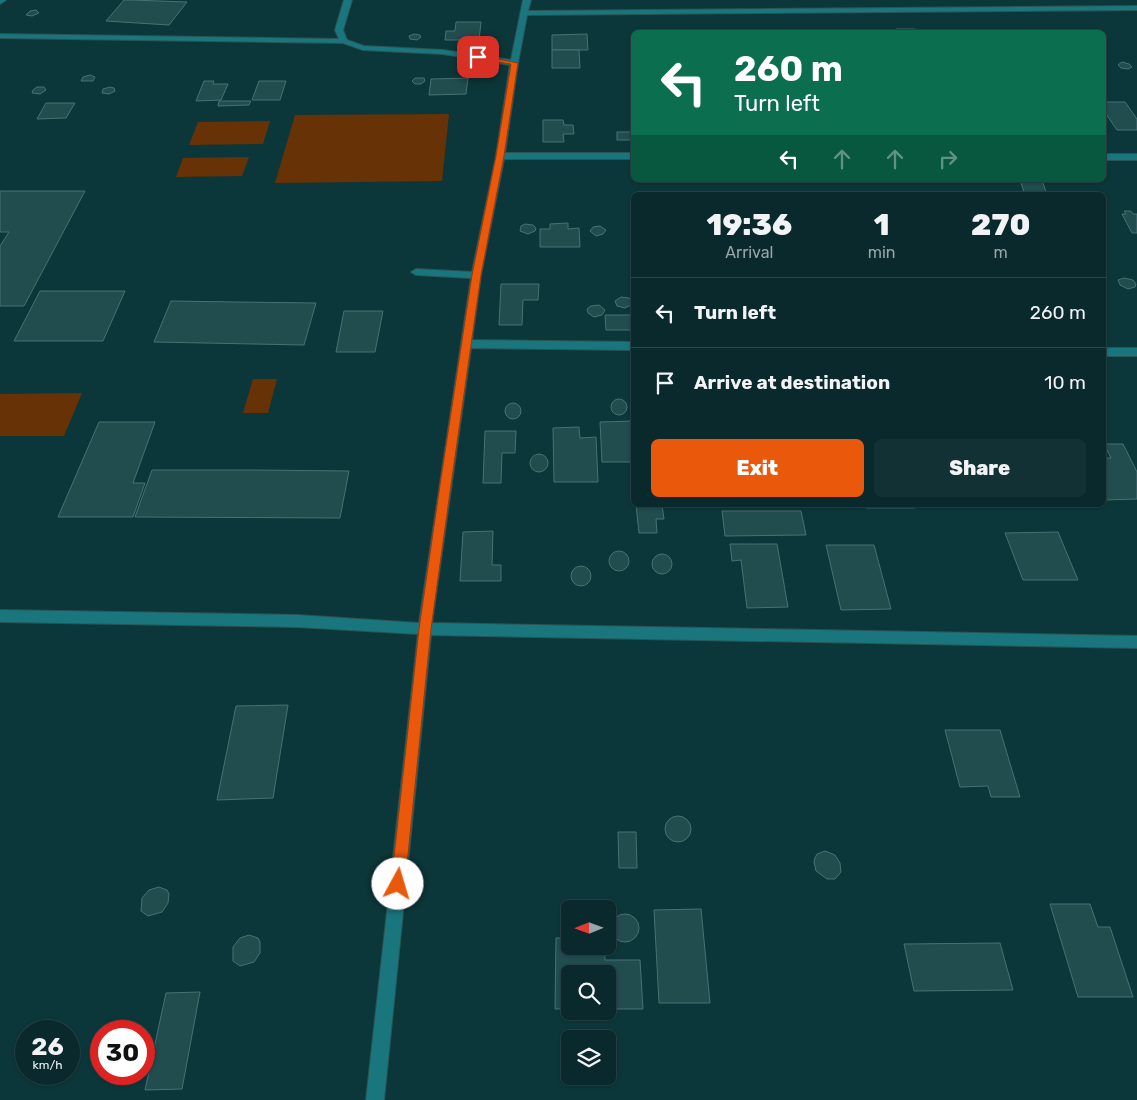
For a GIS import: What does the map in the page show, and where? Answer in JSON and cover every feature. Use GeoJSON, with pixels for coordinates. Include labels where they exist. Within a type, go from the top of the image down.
{"type":"FeatureCollection","features":[{"type":"Feature","properties":{"kind":"street"},"geometry":{"type":"LineString","coordinates":[[344,41],[339,30],[348,0]]}},
{"type":"Feature","properties":{"kind":"street"},"geometry":{"type":"LineString","coordinates":[[375,1100],[425,629],[476,275],[500,156],[514,63],[527,0]]}},
{"type":"Feature","properties":{"kind":"street"},"geometry":{"type":"LineString","coordinates":[[771,0],[773,12]]}},
{"type":"Feature","properties":{"kind":"street"},"geometry":{"type":"LineString","coordinates":[[993,0],[999,9]]}},
{"type":"Feature","properties":{"kind":"street"},"geometry":{"type":"LineString","coordinates":[[525,13],[1137,8]]}},
{"type":"Feature","properties":{"kind":"street"},"geometry":{"type":"LineString","coordinates":[[0,36],[344,41],[363,48],[443,52],[514,63]]}},
{"type":"Feature","properties":{"kind":"street"},"geometry":{"type":"LineString","coordinates":[[500,156],[631,156]]}},
{"type":"Feature","properties":{"kind":"street"},"geometry":{"type":"LineString","coordinates":[[1106,157],[1137,157]]}},
{"type":"Feature","properties":{"kind":"street"},"geometry":{"type":"LineString","coordinates":[[416,272],[476,275]]}},
{"type":"Feature","properties":{"kind":"street"},"geometry":{"type":"LineString","coordinates":[[466,344],[631,346]]}},
{"type":"Feature","properties":{"kind":"street"},"geometry":{"type":"LineString","coordinates":[[1106,352],[1137,352]]}},
{"type":"Feature","properties":{"kind":"street"},"geometry":{"type":"LineString","coordinates":[[0,616],[297,621],[425,629],[1137,642]]}},
{"type":"Feature","properties":{"kind":"shaded area"},"geometry":{"type":"Polygon","coordinates":[[[449,114],[442,181],[275,183],[295,115],[449,114]]]}},
{"type":"Feature","properties":{"kind":"shaded area"},"geometry":{"type":"Polygon","coordinates":[[[270,121],[263,144],[189,145],[198,122],[270,121]]]}},
{"type":"Feature","properties":{"kind":"shaded area"},"geometry":{"type":"Polygon","coordinates":[[[249,157],[242,176],[176,177],[183,158],[249,157]]]}},
{"type":"Feature","properties":{"kind":"shaded area"},"geometry":{"type":"Polygon","coordinates":[[[253,379],[277,379],[268,413],[243,413],[253,379]]]}},
{"type":"Feature","properties":{"kind":"shaded area"},"geometry":{"type":"Polygon","coordinates":[[[82,393],[64,436],[0,436],[0,394],[82,393]]]}},
{"type":"Feature","properties":{"kind":"building"},"geometry":{"type":"Polygon","coordinates":[[[124,0],[187,2],[169,25],[106,21],[124,0]]]}},
{"type":"Feature","properties":{"kind":"building"},"geometry":{"type":"Polygon","coordinates":[[[36,10],[39,13],[32,16],[26,15],[30,11],[36,10]]]}},
{"type":"Feature","properties":{"kind":"building"},"geometry":{"type":"Polygon","coordinates":[[[456,22],[481,22],[479,40],[445,40],[446,31],[455,31],[456,22]]]}},
{"type":"Feature","properties":{"kind":"building"},"geometry":{"type":"Polygon","coordinates":[[[896,29],[916,30],[897,30],[896,29]]]}},
{"type":"Feature","properties":{"kind":"building"},"geometry":{"type":"Polygon","coordinates":[[[414,34],[421,37],[417,40],[410,39],[409,36],[414,34]]]}},
{"type":"Feature","properties":{"kind":"building"},"geometry":{"type":"Polygon","coordinates":[[[587,34],[588,50],[552,50],[552,35],[587,34]]]}},
{"type":"Feature","properties":{"kind":"building"},"geometry":{"type":"Polygon","coordinates":[[[552,50],[579,50],[580,68],[552,68],[552,50]]]}},
{"type":"Feature","properties":{"kind":"building"},"geometry":{"type":"Polygon","coordinates":[[[1122,62],[1132,67],[1128,69],[1121,68],[1118,65],[1122,62]]]}},
{"type":"Feature","properties":{"kind":"building"},"geometry":{"type":"Polygon","coordinates":[[[90,75],[95,77],[93,81],[81,81],[83,77],[90,75]]]}},
{"type":"Feature","properties":{"kind":"building"},"geometry":{"type":"Polygon","coordinates":[[[415,78],[424,78],[425,81],[421,84],[415,84],[412,81],[415,78]]]}},
{"type":"Feature","properties":{"kind":"building"},"geometry":{"type":"Polygon","coordinates":[[[468,78],[466,94],[429,95],[431,79],[468,78]]]}},
{"type":"Feature","properties":{"kind":"building"},"geometry":{"type":"Polygon","coordinates":[[[204,81],[214,81],[213,84],[228,84],[221,100],[196,101],[204,81]]]}},
{"type":"Feature","properties":{"kind":"building"},"geometry":{"type":"Polygon","coordinates":[[[259,81],[286,81],[280,100],[252,100],[259,81]]]}},
{"type":"Feature","properties":{"kind":"building"},"geometry":{"type":"Polygon","coordinates":[[[37,87],[44,87],[46,90],[40,94],[32,93],[37,87]]]}},
{"type":"Feature","properties":{"kind":"building"},"geometry":{"type":"Polygon","coordinates":[[[114,88],[115,91],[109,94],[102,93],[103,89],[114,88]]]}},
{"type":"Feature","properties":{"kind":"building"},"geometry":{"type":"Polygon","coordinates":[[[219,101],[251,101],[249,105],[218,106],[219,101]]]}},
{"type":"Feature","properties":{"kind":"building"},"geometry":{"type":"Polygon","coordinates":[[[1106,102],[1125,102],[1137,119],[1137,130],[1117,130],[1106,114],[1106,102]]]}},
{"type":"Feature","properties":{"kind":"building"},"geometry":{"type":"Polygon","coordinates":[[[46,103],[75,103],[66,118],[37,119],[46,103]]]}},
{"type":"Feature","properties":{"kind":"building"},"geometry":{"type":"Polygon","coordinates":[[[543,120],[563,120],[564,125],[573,125],[574,134],[563,134],[564,142],[543,142],[543,120]]]}},
{"type":"Feature","properties":{"kind":"building"},"geometry":{"type":"Polygon","coordinates":[[[617,132],[631,132],[631,140],[617,140],[617,132]]]}},
{"type":"Feature","properties":{"kind":"building"},"geometry":{"type":"Polygon","coordinates":[[[1021,182],[1043,182],[1046,192],[1024,192],[1021,182]]]}},
{"type":"Feature","properties":{"kind":"building"},"geometry":{"type":"Polygon","coordinates":[[[0,191],[85,191],[24,306],[0,306],[0,246],[9,232],[0,232],[0,191]]]}},
{"type":"Feature","properties":{"kind":"building"},"geometry":{"type":"Polygon","coordinates":[[[1124,211],[1131,211],[1133,214],[1137,214],[1137,233],[1132,233],[1122,214],[1126,214],[1124,211]]]}},
{"type":"Feature","properties":{"kind":"building"},"geometry":{"type":"Polygon","coordinates":[[[568,223],[568,229],[579,228],[580,247],[540,247],[540,229],[550,229],[550,224],[568,223]]]}},
{"type":"Feature","properties":{"kind":"building"},"geometry":{"type":"Polygon","coordinates":[[[525,224],[533,225],[536,228],[535,231],[528,234],[520,231],[521,226],[525,224]]]}},
{"type":"Feature","properties":{"kind":"building"},"geometry":{"type":"Polygon","coordinates":[[[600,226],[606,230],[603,234],[596,236],[590,231],[593,227],[600,226]]]}},
{"type":"Feature","properties":{"kind":"building"},"geometry":{"type":"Polygon","coordinates":[[[1124,278],[1133,280],[1136,284],[1135,287],[1128,289],[1120,285],[1118,280],[1124,278]]]}},
{"type":"Feature","properties":{"kind":"building"},"geometry":{"type":"Polygon","coordinates":[[[501,284],[539,284],[538,300],[523,300],[522,325],[499,325],[501,284]]]}},
{"type":"Feature","properties":{"kind":"building"},"geometry":{"type":"Polygon","coordinates":[[[40,291],[125,291],[103,341],[14,341],[40,291]]]}},
{"type":"Feature","properties":{"kind":"building"},"geometry":{"type":"Polygon","coordinates":[[[621,297],[629,298],[631,305],[625,308],[617,306],[615,301],[621,297]]]}},
{"type":"Feature","properties":{"kind":"building"},"geometry":{"type":"Polygon","coordinates":[[[171,301],[316,303],[304,345],[154,342],[171,301]]]}},
{"type":"Feature","properties":{"kind":"building"},"geometry":{"type":"Polygon","coordinates":[[[599,305],[605,310],[602,315],[594,317],[588,313],[587,309],[591,306],[599,305]]]}},
{"type":"Feature","properties":{"kind":"building"},"geometry":{"type":"Polygon","coordinates":[[[344,311],[383,311],[375,352],[336,352],[344,311]]]}},
{"type":"Feature","properties":{"kind":"building"},"geometry":{"type":"Polygon","coordinates":[[[605,315],[631,315],[631,330],[606,330],[605,315]]]}},
{"type":"Feature","properties":{"kind":"building"},"geometry":{"type":"Polygon","coordinates":[[[619,399],[625,401],[627,407],[625,413],[619,415],[613,413],[611,407],[613,401],[619,399]]]}},
{"type":"Feature","properties":{"kind":"building"},"geometry":{"type":"Polygon","coordinates":[[[510,403],[516,403],[521,408],[519,417],[510,419],[505,414],[505,408],[510,403]]]}},
{"type":"Feature","properties":{"kind":"building"},"geometry":{"type":"Polygon","coordinates":[[[631,421],[631,462],[602,462],[600,422],[631,421]]]}},
{"type":"Feature","properties":{"kind":"building"},"geometry":{"type":"Polygon","coordinates":[[[99,422],[155,422],[133,483],[145,483],[133,517],[58,517],[99,422]]]}},
{"type":"Feature","properties":{"kind":"building"},"geometry":{"type":"Polygon","coordinates":[[[579,427],[580,438],[596,437],[598,482],[554,482],[553,428],[579,427]]]}},
{"type":"Feature","properties":{"kind":"building"},"geometry":{"type":"Polygon","coordinates":[[[485,431],[516,431],[515,453],[502,453],[501,483],[483,483],[485,431]]]}},
{"type":"Feature","properties":{"kind":"building"},"geometry":{"type":"Polygon","coordinates":[[[1106,444],[1123,444],[1137,472],[1137,499],[1106,500],[1106,458],[1111,458],[1106,444]]]}},
{"type":"Feature","properties":{"kind":"building"},"geometry":{"type":"Polygon","coordinates":[[[539,454],[545,457],[548,463],[545,469],[539,472],[533,469],[530,463],[533,457],[539,454]]]}},
{"type":"Feature","properties":{"kind":"building"},"geometry":{"type":"Polygon","coordinates":[[[152,470],[349,471],[340,518],[135,517],[152,470]]]}},
{"type":"Feature","properties":{"kind":"building"},"geometry":{"type":"Polygon","coordinates":[[[636,507],[662,507],[664,519],[656,519],[657,533],[639,533],[636,507]]]}},
{"type":"Feature","properties":{"kind":"building"},"geometry":{"type":"Polygon","coordinates":[[[866,507],[915,508],[866,508],[866,507]]]}},
{"type":"Feature","properties":{"kind":"building"},"geometry":{"type":"Polygon","coordinates":[[[722,511],[801,511],[806,535],[725,536],[722,511]]]}},
{"type":"Feature","properties":{"kind":"building"},"geometry":{"type":"Polygon","coordinates":[[[493,531],[492,565],[501,565],[501,581],[460,581],[463,532],[493,531]]]}},
{"type":"Feature","properties":{"kind":"building"},"geometry":{"type":"Polygon","coordinates":[[[1058,532],[1078,580],[1023,580],[1005,533],[1058,532]]]}},
{"type":"Feature","properties":{"kind":"building"},"geometry":{"type":"Polygon","coordinates":[[[730,544],[777,544],[788,607],[747,608],[741,560],[732,561],[730,544]]]}},
{"type":"Feature","properties":{"kind":"building"},"geometry":{"type":"Polygon","coordinates":[[[826,545],[874,545],[891,609],[841,610],[826,545]]]}},
{"type":"Feature","properties":{"kind":"building"},"geometry":{"type":"Polygon","coordinates":[[[619,551],[626,554],[629,561],[626,568],[619,571],[612,568],[609,561],[612,554],[619,551]]]}},
{"type":"Feature","properties":{"kind":"building"},"geometry":{"type":"Polygon","coordinates":[[[662,554],[669,557],[672,564],[669,571],[662,574],[655,571],[652,564],[655,557],[662,554]]]}},
{"type":"Feature","properties":{"kind":"building"},"geometry":{"type":"Polygon","coordinates":[[[581,566],[588,569],[591,576],[588,583],[581,586],[574,583],[571,576],[574,569],[581,566]]]}},
{"type":"Feature","properties":{"kind":"building"},"geometry":{"type":"Polygon","coordinates":[[[288,705],[273,798],[217,800],[236,706],[288,705]]]}},
{"type":"Feature","properties":{"kind":"building"},"geometry":{"type":"Polygon","coordinates":[[[945,730],[1000,730],[1020,797],[991,797],[988,786],[960,787],[945,730]]]}},
{"type":"Feature","properties":{"kind":"building"},"geometry":{"type":"Polygon","coordinates":[[[678,816],[687,820],[691,829],[687,838],[678,842],[669,838],[665,829],[669,820],[678,816]]]}},
{"type":"Feature","properties":{"kind":"building"},"geometry":{"type":"Polygon","coordinates":[[[618,832],[636,832],[637,868],[619,868],[618,832]]]}},
{"type":"Feature","properties":{"kind":"building"},"geometry":{"type":"Polygon","coordinates":[[[825,851],[835,855],[840,863],[841,872],[835,879],[827,879],[816,871],[815,858],[817,854],[825,851]]]}},
{"type":"Feature","properties":{"kind":"building"},"geometry":{"type":"Polygon","coordinates":[[[159,887],[167,890],[169,894],[168,903],[162,912],[148,916],[141,911],[142,898],[149,890],[159,887]]]}},
{"type":"Feature","properties":{"kind":"building"},"geometry":{"type":"Polygon","coordinates":[[[1050,904],[1090,904],[1098,927],[1110,927],[1133,997],[1078,997],[1050,904]]]}},
{"type":"Feature","properties":{"kind":"building"},"geometry":{"type":"Polygon","coordinates":[[[701,909],[710,1003],[659,1003],[654,910],[701,909]]]}},
{"type":"Feature","properties":{"kind":"building"},"geometry":{"type":"Polygon","coordinates":[[[625,914],[631,915],[638,922],[638,934],[635,938],[625,942],[616,939],[616,917],[625,914]]]}},
{"type":"Feature","properties":{"kind":"building"},"geometry":{"type":"Polygon","coordinates":[[[249,935],[258,938],[260,953],[254,962],[240,966],[233,961],[233,947],[240,938],[249,935]]]}},
{"type":"Feature","properties":{"kind":"building"},"geometry":{"type":"Polygon","coordinates":[[[556,938],[561,938],[561,955],[605,955],[605,960],[640,960],[643,1009],[616,1009],[616,965],[561,965],[561,1009],[555,1009],[556,938]]]}},
{"type":"Feature","properties":{"kind":"building"},"geometry":{"type":"Polygon","coordinates":[[[1000,943],[1013,990],[914,991],[904,944],[1000,943]]]}},
{"type":"Feature","properties":{"kind":"building"},"geometry":{"type":"Polygon","coordinates":[[[200,992],[182,1089],[145,1090],[146,1085],[155,1085],[155,1044],[166,993],[200,992]]]}},
{"type":"Feature","properties":{"kind":"route"},"geometry":{"type":"LineString","coordinates":[[398,884],[425,629],[445,485],[476,275],[500,156],[514,63],[478,57]]}}]}
